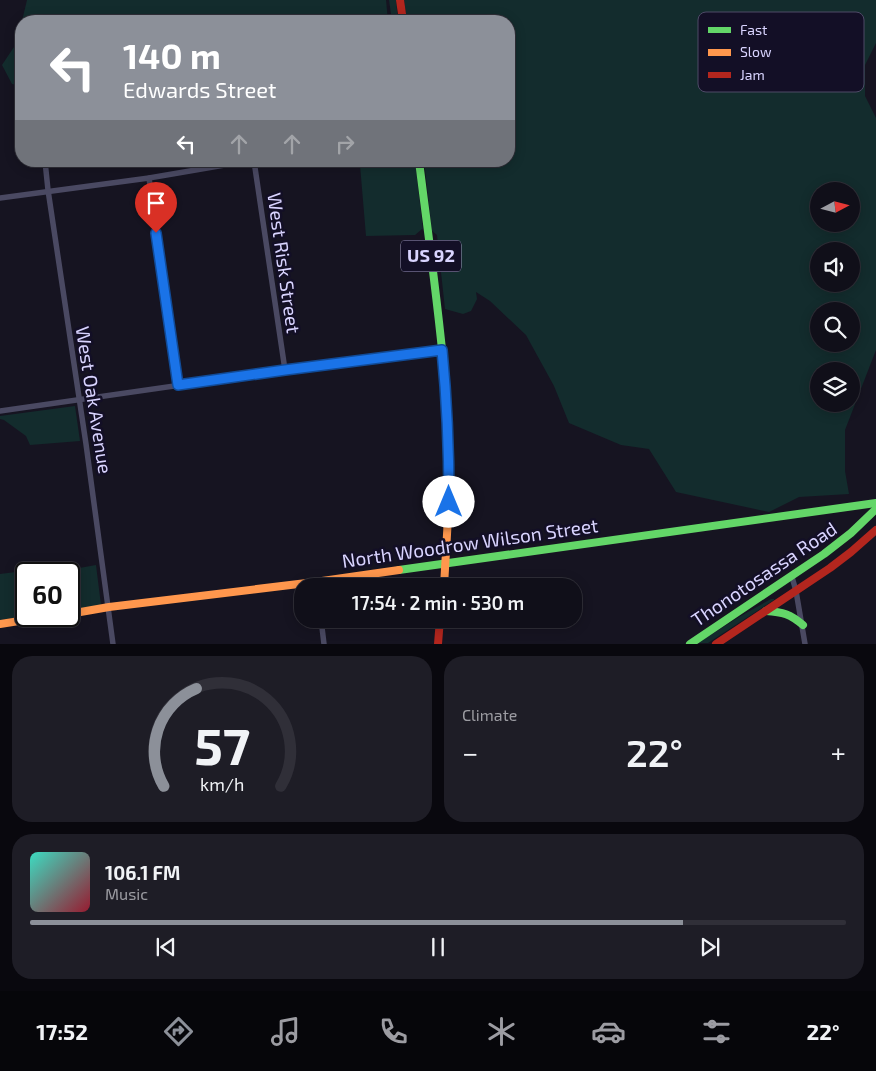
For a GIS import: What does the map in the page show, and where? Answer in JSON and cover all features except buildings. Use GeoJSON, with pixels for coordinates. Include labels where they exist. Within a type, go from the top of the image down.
{"type":"FeatureCollection","features":[{"type":"Feature","properties":{"kind":"main road"},"geometry":{"type":"LineString","coordinates":[[400,0],[402,15]]}},
{"type":"Feature","properties":{"kind":"main road","name":"US 92"},"geometry":{"type":"LineString","coordinates":[[421,167],[447,406],[449,514],[445,578]]}},
{"type":"Feature","properties":{"kind":"main road","name":"North Woodrow Wilson Street"},"geometry":{"type":"LineString","coordinates":[[355,578],[533,550],[876,503]]}},
{"type":"Feature","properties":{"kind":"main road","name":"Thonotosassa Road"},"geometry":{"type":"LineString","coordinates":[[690,644],[828,552],[849,536],[876,509]]}},
{"type":"Feature","properties":{"kind":"main road","name":"Thonotosassa Road"},"geometry":{"type":"LineString","coordinates":[[716,644],[725,641],[766,610],[830,568],[876,530]]}},
{"type":"Feature","properties":{"kind":"main road","name":"North Woodrow Wilson Street"},"geometry":{"type":"LineString","coordinates":[[80,612],[294,587]]}},
{"type":"Feature","properties":{"kind":"main road"},"geometry":{"type":"LineString","coordinates":[[766,610],[787,613],[803,625]]}},
{"type":"Feature","properties":{"kind":"main road"},"geometry":{"type":"LineString","coordinates":[[0,624],[15,622]]}},
{"type":"Feature","properties":{"kind":"main road"},"geometry":{"type":"LineString","coordinates":[[438,644],[439,628]]}},
{"type":"Feature","properties":{"kind":"street","name":"West Oak Avenue"},"geometry":{"type":"LineString","coordinates":[[46,167],[113,644]]}},
{"type":"Feature","properties":{"kind":"street"},"geometry":{"type":"LineString","coordinates":[[0,198],[48,190],[149,178],[213,167]]}},
{"type":"Feature","properties":{"kind":"street","name":"West Risk Street"},"geometry":{"type":"LineString","coordinates":[[255,167],[285,370]]}},
{"type":"Feature","properties":{"kind":"street"},"geometry":{"type":"LineString","coordinates":[[149,178],[178,385]]}},
{"type":"Feature","properties":{"kind":"street"},"geometry":{"type":"LineString","coordinates":[[0,411],[285,370],[442,350]]}},
{"type":"Feature","properties":{"kind":"street"},"geometry":{"type":"LineString","coordinates":[[792,577],[803,625],[805,644]]}},
{"type":"Feature","properties":{"kind":"street"},"geometry":{"type":"LineString","coordinates":[[322,628],[324,644]]}},
{"type":"Feature","properties":{"kind":"green space"},"geometry":{"type":"Polygon","coordinates":[[[27,0],[386,0],[387,15],[23,15],[27,0]]]}},
{"type":"Feature","properties":{"kind":"green space"},"geometry":{"type":"Polygon","coordinates":[[[389,0],[396,0],[397,15],[391,15],[389,0]]]}},
{"type":"Feature","properties":{"kind":"green space"},"geometry":{"type":"Polygon","coordinates":[[[404,0],[876,0],[876,43],[865,65],[865,96],[876,118],[876,350],[860,391],[860,362],[810,362],[810,412],[852,412],[845,430],[845,471],[849,494],[799,497],[769,512],[676,492],[649,449],[621,445],[569,423],[554,386],[526,335],[490,301],[476,292],[477,299],[471,311],[463,314],[445,309],[437,235],[432,231],[425,167],[515,167],[515,15],[406,15],[404,0]]]}},
{"type":"Feature","properties":{"kind":"green space"},"geometry":{"type":"Polygon","coordinates":[[[15,46],[15,85],[12,84],[2,65],[15,46]]]}},
{"type":"Feature","properties":{"kind":"green space"},"geometry":{"type":"Polygon","coordinates":[[[360,167],[416,167],[423,230],[415,235],[366,236],[360,167]]]}},
{"type":"Feature","properties":{"kind":"green space"},"geometry":{"type":"Polygon","coordinates":[[[75,406],[80,441],[30,445],[26,436],[0,419],[0,416],[75,406]]]}},
{"type":"Feature","properties":{"kind":"green space"},"geometry":{"type":"Polygon","coordinates":[[[96,565],[101,605],[80,608],[80,568],[96,565]]]}},
{"type":"Feature","properties":{"kind":"green space"},"geometry":{"type":"Polygon","coordinates":[[[15,572],[15,618],[0,620],[0,574],[15,572]]]}},
{"type":"Feature","properties":{"kind":"green space"},"geometry":{"type":"Polygon","coordinates":[[[771,599],[774,600],[708,643],[698,643],[739,617],[771,599]]]}},
{"type":"Feature","properties":{"kind":"traffic: fast"},"geometry":{"type":"LineString","coordinates":[[420,167],[447,404],[449,500]]}},
{"type":"Feature","properties":{"kind":"traffic: fast"},"geometry":{"type":"LineString","coordinates":[[399,570],[876,503]]}},
{"type":"Feature","properties":{"kind":"traffic: fast"},"geometry":{"type":"LineString","coordinates":[[690,644],[824,554],[851,533],[876,509]]}},
{"type":"Feature","properties":{"kind":"traffic: fast"},"geometry":{"type":"LineString","coordinates":[[766,611],[786,614],[803,625]]}},
{"type":"Feature","properties":{"kind":"traffic: slow"},"geometry":{"type":"LineString","coordinates":[[444,578],[449,500]]}},
{"type":"Feature","properties":{"kind":"traffic: slow"},"geometry":{"type":"LineString","coordinates":[[80,612],[399,570]]}},
{"type":"Feature","properties":{"kind":"traffic: slow"},"geometry":{"type":"LineString","coordinates":[[0,624],[15,622]]}},
{"type":"Feature","properties":{"kind":"traffic: jam"},"geometry":{"type":"LineString","coordinates":[[400,0],[402,15]]}},
{"type":"Feature","properties":{"kind":"traffic: jam"},"geometry":{"type":"LineString","coordinates":[[716,644],[830,568],[876,530]]}},
{"type":"Feature","properties":{"kind":"traffic: jam"},"geometry":{"type":"LineString","coordinates":[[438,644],[439,628]]}},
{"type":"Feature","properties":{"kind":"route"},"geometry":{"type":"LineString","coordinates":[[156,233],[178,385],[442,350],[448,416],[449,502]]}}]}
